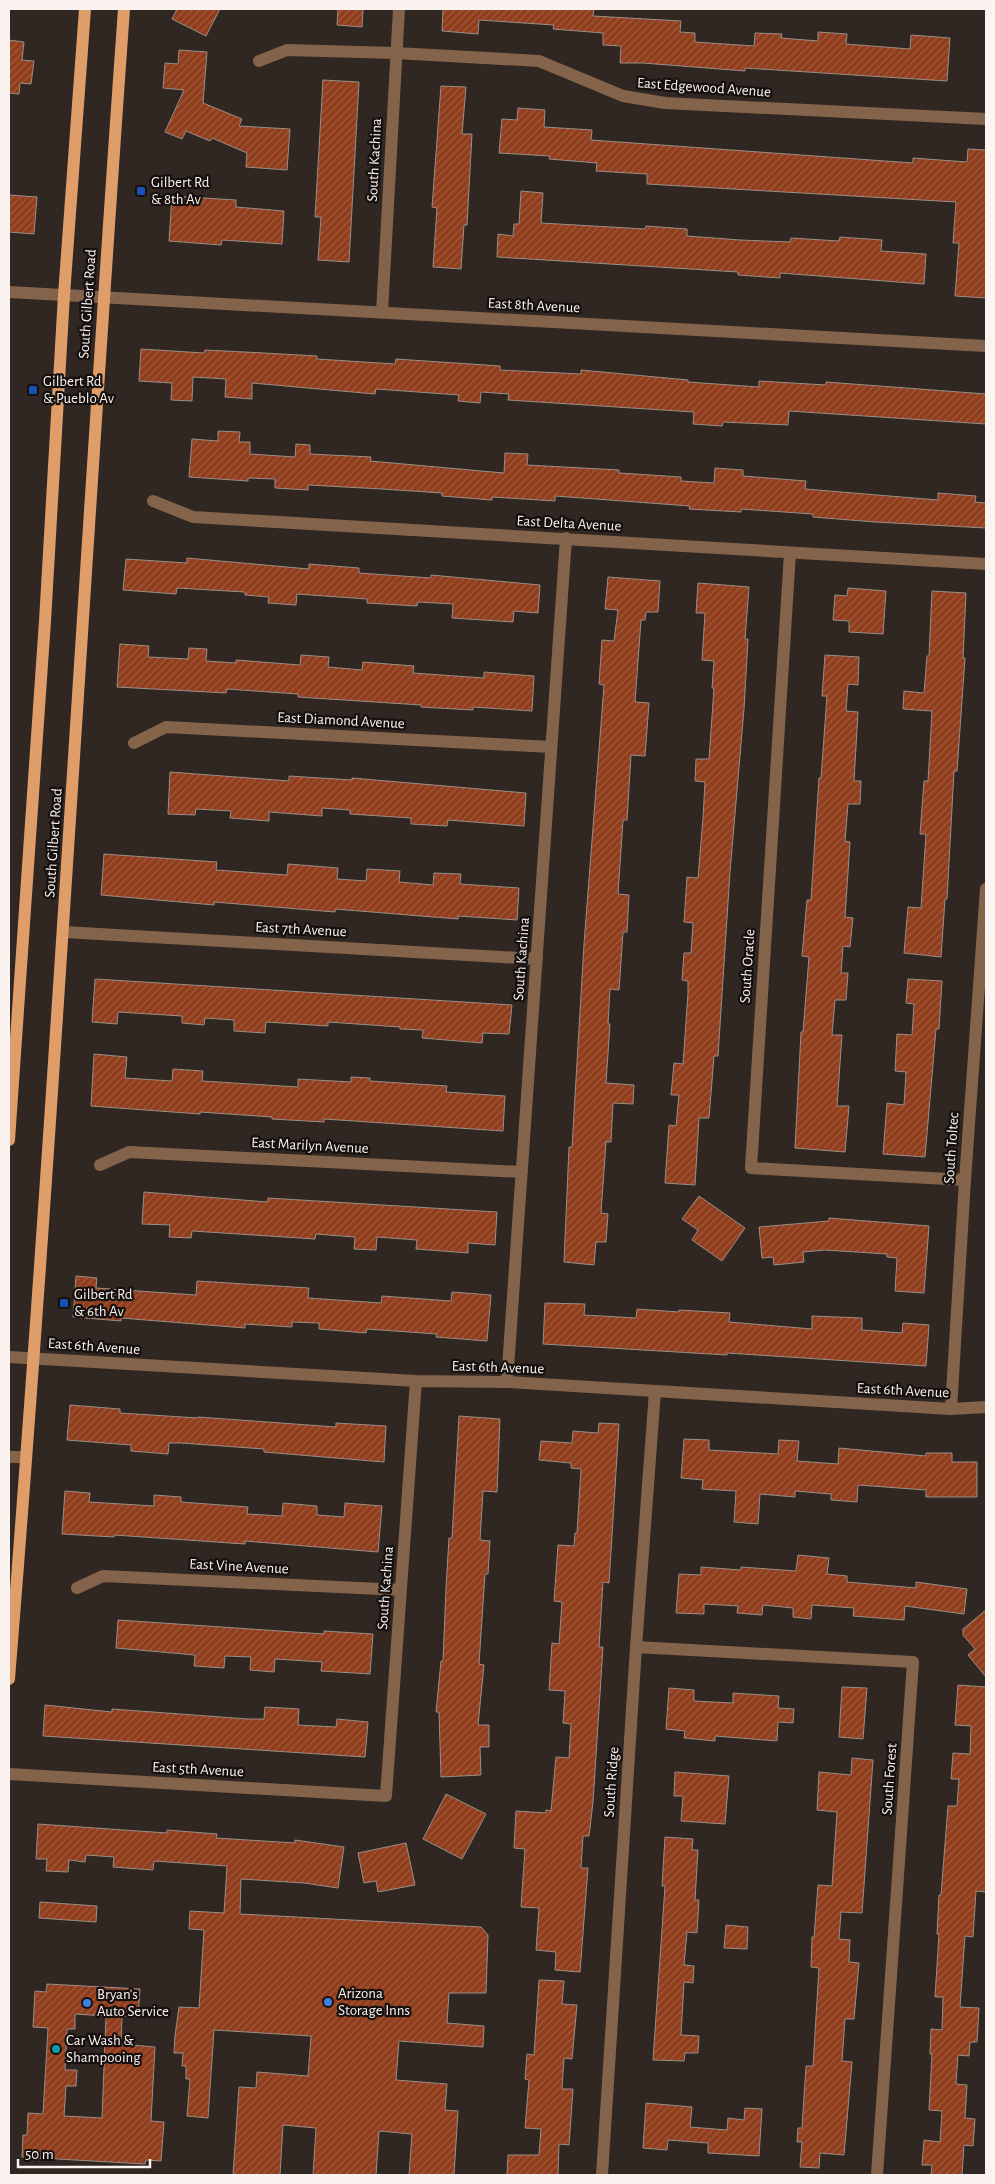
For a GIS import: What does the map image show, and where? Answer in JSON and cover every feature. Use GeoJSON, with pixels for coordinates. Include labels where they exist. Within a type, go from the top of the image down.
{"type":"FeatureCollection","features":[{"type":"Feature","properties":{"kind":"main road","name":"South Gilbert Road"},"geometry":{"type":"LineString","coordinates":[[9,1140],[45,631],[64,295],[85,9]]}},
{"type":"Feature","properties":{"kind":"main road","name":"South Gilbert Road"},"geometry":{"type":"LineString","coordinates":[[9,1679],[64,932],[124,9]]}},
{"type":"Feature","properties":{"kind":"street","name":"South Kachina"},"geometry":{"type":"LineString","coordinates":[[382,312],[399,9]]}},
{"type":"Feature","properties":{"kind":"street","name":"East Edgewood Avenue"},"geometry":{"type":"LineString","coordinates":[[259,61],[287,50],[396,53],[539,61],[622,96],[665,103],[986,119]]}},
{"type":"Feature","properties":{"kind":"street","name":"East 8th Avenue"},"geometry":{"type":"LineString","coordinates":[[9,292],[986,346]]}},
{"type":"Feature","properties":{"kind":"street","name":"East Delta Avenue"},"geometry":{"type":"LineString","coordinates":[[153,501],[193,517],[986,564]]}},
{"type":"Feature","properties":{"kind":"street","name":"South Kachina"},"geometry":{"type":"LineString","coordinates":[[507,1382],[566,538]]}},
{"type":"Feature","properties":{"kind":"street","name":"South Oracle"},"geometry":{"type":"LineString","coordinates":[[790,553],[751,1168],[965,1180]]}},
{"type":"Feature","properties":{"kind":"street","name":"East Diamond Avenue"},"geometry":{"type":"LineString","coordinates":[[134,743],[166,726],[550,748]]}},
{"type":"Feature","properties":{"kind":"street","name":"South Toltec"},"geometry":{"type":"LineString","coordinates":[[951,1409],[986,889]]}},
{"type":"Feature","properties":{"kind":"street","name":"East 7th Avenue"},"geometry":{"type":"LineString","coordinates":[[64,932],[537,959]]}},
{"type":"Feature","properties":{"kind":"street","name":"East Marilyn Avenue"},"geometry":{"type":"LineString","coordinates":[[100,1165],[129,1152],[522,1172]]}},
{"type":"Feature","properties":{"kind":"street","name":"East 6th Avenue"},"geometry":{"type":"LineString","coordinates":[[9,1357],[416,1381],[507,1382],[951,1409],[986,1407]]}},
{"type":"Feature","properties":{"kind":"street","name":"South Kachina"},"geometry":{"type":"LineString","coordinates":[[386,1796],[416,1381]]}},
{"type":"Feature","properties":{"kind":"street","name":"South Ridge"},"geometry":{"type":"LineString","coordinates":[[602,2175],[636,1647],[655,1391]]}},
{"type":"Feature","properties":{"kind":"street"},"geometry":{"type":"LineString","coordinates":[[9,1456],[26,1458]]}},
{"type":"Feature","properties":{"kind":"street","name":"East Vine Avenue"},"geometry":{"type":"LineString","coordinates":[[77,1588],[103,1576],[401,1590]]}},
{"type":"Feature","properties":{"kind":"street","name":"South Forest"},"geometry":{"type":"LineString","coordinates":[[636,1647],[913,1662],[877,2175]]}},
{"type":"Feature","properties":{"kind":"street","name":"East 5th Avenue"},"geometry":{"type":"LineString","coordinates":[[9,1774],[386,1796]]}},
{"type":"Feature","properties":{"kind":"building"},"geometry":{"type":"Polygon","coordinates":[[[177,9],[220,9],[206,36],[172,19],[177,9]]]}},
{"type":"Feature","properties":{"kind":"building"},"geometry":{"type":"Polygon","coordinates":[[[338,9],[363,9],[362,27],[337,25],[338,9]]]}},
{"type":"Feature","properties":{"kind":"building"},"geometry":{"type":"Polygon","coordinates":[[[443,9],[594,9],[593,16],[681,21],[680,32],[695,33],[695,42],[754,46],[755,33],[782,34],[781,38],[818,41],[818,32],[847,34],[846,44],[910,49],[911,35],[950,38],[947,81],[745,68],[745,71],[620,63],[621,46],[603,45],[603,33],[553,29],[554,25],[479,20],[478,34],[442,31],[443,9]]]}},
{"type":"Feature","properties":{"kind":"building"},"geometry":{"type":"Polygon","coordinates":[[[9,40],[24,42],[22,60],[34,61],[31,84],[20,83],[19,94],[9,93],[9,40]]]}},
{"type":"Feature","properties":{"kind":"building"},"geometry":{"type":"Polygon","coordinates":[[[179,50],[207,52],[203,103],[242,119],[239,126],[290,129],[287,170],[246,167],[247,153],[212,138],[210,141],[186,131],[182,139],[165,132],[184,90],[163,88],[165,63],[178,64],[179,50]]]}},
{"type":"Feature","properties":{"kind":"building"},"geometry":{"type":"Polygon","coordinates":[[[323,80],[359,82],[349,262],[318,260],[321,217],[315,217],[323,80]]]}},
{"type":"Feature","properties":{"kind":"building"},"geometry":{"type":"Polygon","coordinates":[[[441,86],[466,87],[462,134],[472,134],[467,225],[464,225],[461,269],[433,267],[437,208],[432,207],[441,86]]]}},
{"type":"Feature","properties":{"kind":"building"},"geometry":{"type":"Polygon","coordinates":[[[518,108],[545,110],[544,127],[592,130],[591,140],[913,163],[913,158],[967,162],[968,149],[986,150],[986,298],[955,296],[959,243],[953,243],[956,202],[647,184],[647,174],[596,171],[597,163],[549,159],[550,156],[499,153],[502,119],[517,120],[518,108]]]}},
{"type":"Feature","properties":{"kind":"building"},"geometry":{"type":"Polygon","coordinates":[[[521,191],[543,193],[541,223],[645,229],[646,226],[687,229],[687,236],[740,240],[790,242],[791,238],[839,241],[840,237],[882,240],[881,251],[926,254],[924,284],[780,273],[780,278],[738,275],[738,272],[497,257],[498,234],[513,236],[514,224],[519,224],[521,191]]]}},
{"type":"Feature","properties":{"kind":"building"},"geometry":{"type":"Polygon","coordinates":[[[9,195],[37,197],[34,234],[9,232],[9,195]]]}},
{"type":"Feature","properties":{"kind":"building"},"geometry":{"type":"Polygon","coordinates":[[[172,196],[236,200],[236,207],[284,211],[282,244],[222,240],[221,245],[169,241],[172,196]]]}},
{"type":"Feature","properties":{"kind":"building"},"geometry":{"type":"Polygon","coordinates":[[[141,349],[204,353],[205,350],[317,356],[317,359],[395,364],[396,359],[500,366],[500,370],[581,374],[581,370],[688,380],[688,382],[759,387],[759,381],[826,385],[826,382],[986,394],[986,424],[789,411],[788,425],[723,422],[722,426],[693,424],[694,412],[508,400],[509,394],[481,392],[480,403],[458,401],[459,395],[376,389],[375,394],[252,383],[252,399],[225,397],[226,379],[193,377],[192,401],[171,400],[172,383],[139,381],[141,349]]]}},
{"type":"Feature","properties":{"kind":"building"},"geometry":{"type":"Polygon","coordinates":[[[218,431],[240,432],[239,442],[250,442],[250,454],[295,457],[296,444],[310,445],[310,454],[371,457],[370,461],[504,473],[505,453],[528,454],[527,465],[619,470],[619,473],[681,477],[681,481],[714,483],[715,468],[743,470],[743,476],[806,481],[805,489],[938,500],[938,493],[976,496],[975,502],[986,503],[986,528],[875,522],[813,517],[813,514],[741,509],[741,512],[689,509],[690,506],[555,496],[555,501],[492,497],[492,500],[442,496],[442,493],[382,489],[308,485],[308,490],[275,488],[275,479],[248,478],[248,481],[189,477],[192,439],[218,441],[218,431]]]}},
{"type":"Feature","properties":{"kind":"building"},"geometry":{"type":"Polygon","coordinates":[[[187,558],[309,569],[309,564],[359,568],[359,573],[431,578],[431,575],[540,585],[538,613],[514,611],[513,622],[452,618],[453,604],[418,602],[417,606],[367,603],[367,599],[297,594],[296,605],[268,603],[269,597],[245,595],[245,592],[177,588],[176,594],[123,590],[126,559],[187,563],[187,558]]]}},
{"type":"Feature","properties":{"kind":"building"},"geometry":{"type":"Polygon","coordinates":[[[608,577],[660,581],[658,612],[646,612],[645,620],[641,620],[635,702],[649,703],[645,756],[631,755],[627,820],[623,820],[618,894],[629,895],[627,932],[623,932],[619,990],[610,989],[608,1024],[610,1024],[606,1083],[634,1085],[633,1104],[613,1103],[611,1142],[606,1142],[601,1213],[608,1214],[606,1242],[596,1242],[594,1265],[564,1262],[569,1147],[572,1147],[584,944],[604,685],[599,684],[602,640],[614,641],[618,610],[605,609],[608,577]]]}},
{"type":"Feature","properties":{"kind":"building"},"geometry":{"type":"Polygon","coordinates":[[[698,583],[749,587],[745,639],[748,639],[744,709],[730,872],[718,1056],[714,1056],[709,1118],[699,1118],[695,1185],[665,1183],[669,1125],[676,1126],[679,1095],[671,1095],[674,1063],[683,1064],[688,993],[688,981],[682,980],[684,953],[691,953],[693,923],[684,922],[687,877],[698,878],[703,818],[705,782],[695,781],[696,759],[709,759],[714,688],[712,688],[714,661],[702,660],[705,613],[696,613],[698,583]]]}},
{"type":"Feature","properties":{"kind":"building"},"geometry":{"type":"Polygon","coordinates":[[[848,588],[886,591],[883,634],[849,632],[849,621],[833,620],[835,595],[847,596],[848,588]]]}},
{"type":"Feature","properties":{"kind":"building"},"geometry":{"type":"Polygon","coordinates":[[[932,591],[966,593],[963,658],[965,658],[957,771],[954,771],[947,899],[945,899],[941,957],[904,953],[908,907],[921,908],[926,834],[920,834],[924,781],[928,781],[932,711],[903,709],[904,691],[924,693],[927,656],[929,656],[932,591]]]}},
{"type":"Feature","properties":{"kind":"building"},"geometry":{"type":"Polygon","coordinates":[[[120,644],[149,646],[148,657],[188,659],[189,648],[207,649],[206,661],[236,663],[236,660],[300,665],[301,655],[329,657],[328,667],[362,670],[363,662],[414,666],[413,673],[484,678],[484,672],[534,676],[532,711],[473,707],[473,710],[421,707],[421,705],[298,697],[298,694],[227,689],[226,693],[117,687],[120,644]]]}},
{"type":"Feature","properties":{"kind":"building"},"geometry":{"type":"Polygon","coordinates":[[[825,655],[859,657],[858,685],[848,684],[846,711],[858,712],[854,781],[861,781],[860,804],[848,804],[845,841],[850,842],[845,917],[853,918],[850,947],[843,946],[841,973],[848,973],[846,1000],[835,1000],[832,1035],[842,1035],[837,1106],[849,1106],[845,1152],[795,1148],[801,1032],[803,1032],[809,957],[802,956],[807,900],[811,900],[819,778],[821,778],[827,696],[822,696],[825,655]]]}},
{"type":"Feature","properties":{"kind":"building"},"geometry":{"type":"Polygon","coordinates":[[[170,772],[289,781],[289,776],[352,780],[352,778],[526,793],[524,826],[448,820],[447,826],[411,824],[411,818],[350,814],[350,810],[322,808],[322,816],[269,812],[269,821],[230,818],[231,811],[196,809],[195,815],[168,814],[170,772]]]}},
{"type":"Feature","properties":{"kind":"building"},"geometry":{"type":"Polygon","coordinates":[[[104,854],[217,862],[216,870],[287,875],[288,864],[338,868],[337,879],[366,881],[367,869],[400,871],[399,882],[433,885],[434,873],[461,874],[460,884],[519,888],[517,920],[458,916],[458,919],[335,909],[335,912],[214,902],[214,905],[101,895],[104,854]]]}},
{"type":"Feature","properties":{"kind":"building"},"geometry":{"type":"Polygon","coordinates":[[[95,979],[512,1005],[509,1034],[483,1033],[482,1043],[422,1038],[423,1030],[328,1022],[328,1026],[266,1022],[265,1033],[234,1031],[234,1020],[205,1018],[204,1025],[182,1023],[182,1016],[118,1012],[117,1024],[92,1022],[95,979]]]}},
{"type":"Feature","properties":{"kind":"building"},"geometry":{"type":"Polygon","coordinates":[[[908,979],[942,981],[939,1029],[936,1029],[925,1157],[883,1154],[887,1103],[904,1105],[906,1072],[895,1071],[897,1034],[912,1035],[914,1004],[906,1003],[908,979]]]}},
{"type":"Feature","properties":{"kind":"building"},"geometry":{"type":"Polygon","coordinates":[[[94,1054],[127,1057],[125,1078],[172,1081],[173,1069],[203,1071],[202,1081],[298,1087],[298,1079],[351,1082],[351,1077],[370,1078],[370,1081],[447,1086],[446,1092],[505,1096],[503,1131],[324,1119],[324,1122],[272,1119],[272,1117],[91,1106],[94,1054]]]}},
{"type":"Feature","properties":{"kind":"building"},"geometry":{"type":"Polygon","coordinates":[[[144,1192],[267,1202],[268,1198],[497,1212],[495,1245],[468,1243],[468,1253],[416,1249],[417,1240],[377,1237],[376,1250],[354,1249],[355,1237],[316,1234],[315,1239],[192,1231],[191,1238],[169,1237],[170,1225],[142,1224],[144,1192]]]}},
{"type":"Feature","properties":{"kind":"building"},"geometry":{"type":"Polygon","coordinates":[[[699,1196],[745,1228],[722,1261],[692,1240],[698,1230],[682,1219],[699,1196]]]}},
{"type":"Feature","properties":{"kind":"building"},"geometry":{"type":"Polygon","coordinates":[[[829,1218],[929,1226],[924,1293],[895,1291],[897,1258],[887,1257],[887,1254],[825,1250],[803,1252],[804,1262],[774,1265],[773,1257],[762,1258],[759,1227],[829,1221],[829,1218]]]}},
{"type":"Feature","properties":{"kind":"building"},"geometry":{"type":"Polygon","coordinates":[[[76,1276],[97,1278],[96,1288],[196,1295],[197,1281],[309,1288],[308,1298],[381,1303],[382,1296],[451,1301],[452,1292],[491,1295],[487,1341],[436,1337],[437,1334],[367,1329],[366,1333],[319,1329],[319,1323],[292,1322],[292,1327],[245,1324],[245,1328],[121,1318],[121,1321],[73,1317],[76,1276]]]}},
{"type":"Feature","properties":{"kind":"building"},"geometry":{"type":"Polygon","coordinates":[[[545,1303],[585,1304],[584,1315],[636,1318],[637,1309],[730,1313],[729,1322],[812,1329],[812,1316],[862,1318],[862,1330],[902,1333],[903,1323],[929,1325],[926,1366],[727,1353],[727,1355],[543,1344],[545,1303]]]}},
{"type":"Feature","properties":{"kind":"building"},"geometry":{"type":"Polygon","coordinates":[[[70,1405],[120,1409],[120,1413],[336,1427],[336,1423],[386,1426],[384,1462],[264,1452],[264,1449],[181,1443],[169,1443],[168,1454],[131,1451],[131,1445],[67,1440],[70,1405]]]}},
{"type":"Feature","properties":{"kind":"building"},"geometry":{"type":"Polygon","coordinates":[[[459,1416],[500,1419],[497,1492],[483,1491],[480,1540],[490,1541],[488,1574],[485,1574],[479,1664],[484,1665],[478,1725],[489,1725],[489,1747],[480,1747],[481,1775],[441,1777],[439,1712],[436,1712],[441,1661],[443,1661],[449,1538],[452,1538],[459,1416]]]}},
{"type":"Feature","properties":{"kind":"building"},"geometry":{"type":"Polygon","coordinates":[[[599,1423],[619,1424],[609,1583],[603,1582],[599,1647],[603,1647],[593,1802],[589,1836],[583,1836],[581,1868],[588,1868],[580,1972],[555,1970],[556,1952],[536,1950],[539,1908],[521,1907],[525,1849],[514,1848],[516,1811],[546,1813],[546,1810],[551,1811],[556,1757],[569,1758],[571,1724],[563,1723],[565,1691],[549,1690],[552,1643],[559,1644],[562,1602],[554,1601],[558,1545],[574,1546],[575,1533],[577,1533],[581,1469],[571,1468],[571,1463],[539,1460],[541,1441],[572,1443],[573,1431],[598,1433],[599,1423]]]}},
{"type":"Feature","properties":{"kind":"building"},"geometry":{"type":"Polygon","coordinates":[[[684,1439],[709,1440],[709,1450],[778,1454],[779,1440],[799,1441],[797,1461],[838,1464],[839,1448],[926,1456],[926,1453],[952,1453],[952,1462],[977,1462],[977,1497],[926,1497],[926,1490],[858,1485],[857,1502],[831,1500],[831,1494],[795,1491],[795,1497],[760,1494],[758,1524],[734,1522],[736,1491],[702,1489],[703,1480],[681,1478],[684,1439]]]}},
{"type":"Feature","properties":{"kind":"building"},"geometry":{"type":"Polygon","coordinates":[[[65,1491],[90,1493],[89,1502],[154,1506],[154,1495],[181,1497],[181,1502],[248,1507],[247,1514],[282,1516],[283,1503],[317,1506],[317,1515],[344,1517],[345,1503],[382,1506],[378,1552],[245,1541],[245,1544],[114,1535],[114,1537],[62,1534],[65,1491]]]}},
{"type":"Feature","properties":{"kind":"building"},"geometry":{"type":"Polygon","coordinates":[[[798,1555],[829,1558],[827,1574],[847,1576],[847,1582],[916,1588],[916,1582],[967,1589],[964,1614],[905,1606],[904,1620],[853,1616],[854,1608],[812,1605],[811,1619],[793,1617],[793,1608],[763,1605],[762,1615],[737,1613],[738,1606],[704,1604],[704,1614],[676,1613],[679,1574],[701,1575],[701,1567],[741,1570],[741,1567],[796,1571],[798,1555]]]}},
{"type":"Feature","properties":{"kind":"building"},"geometry":{"type":"Polygon","coordinates":[[[986,1610],[986,1677],[968,1655],[975,1649],[963,1635],[963,1629],[986,1610]]]}},
{"type":"Feature","properties":{"kind":"building"},"geometry":{"type":"Polygon","coordinates":[[[118,1620],[324,1634],[324,1631],[373,1634],[370,1674],[321,1671],[322,1662],[275,1659],[274,1672],[250,1670],[251,1657],[225,1656],[224,1668],[194,1666],[195,1655],[116,1648],[118,1620]]]}},
{"type":"Feature","properties":{"kind":"building"},"geometry":{"type":"Polygon","coordinates":[[[958,1685],[986,1687],[986,1892],[976,1891],[973,1937],[965,1936],[960,2007],[979,2008],[977,2042],[970,2042],[969,2056],[958,2055],[956,2084],[967,2085],[965,2118],[975,2119],[973,2146],[964,2145],[962,2175],[931,2175],[932,2165],[922,2165],[924,2140],[940,2142],[942,2111],[929,2110],[932,2054],[930,2054],[931,2029],[942,2030],[943,1997],[935,1997],[939,1934],[937,1934],[939,1895],[941,1895],[948,1806],[957,1806],[959,1779],[951,1779],[953,1753],[970,1754],[971,1726],[955,1725],[958,1685]]]}},
{"type":"Feature","properties":{"kind":"building"},"geometry":{"type":"Polygon","coordinates":[[[842,1687],[867,1688],[863,1739],[839,1737],[842,1687]]]}},
{"type":"Feature","properties":{"kind":"building"},"geometry":{"type":"Polygon","coordinates":[[[669,1688],[694,1690],[694,1701],[733,1703],[733,1693],[779,1696],[778,1708],[794,1709],[793,1723],[778,1722],[777,1741],[715,1736],[715,1741],[684,1738],[685,1731],[666,1729],[669,1688]]]}},
{"type":"Feature","properties":{"kind":"building"},"geometry":{"type":"Polygon","coordinates":[[[45,1705],[112,1712],[112,1709],[248,1719],[264,1719],[265,1707],[299,1709],[298,1725],[336,1727],[337,1719],[368,1722],[365,1757],[43,1736],[45,1705]]]}},
{"type":"Feature","properties":{"kind":"building"},"geometry":{"type":"Polygon","coordinates":[[[852,1758],[873,1760],[862,1913],[841,1912],[839,1939],[850,1940],[849,1962],[859,1963],[854,2019],[845,2019],[842,2061],[852,2062],[844,2155],[820,2153],[819,2168],[800,2167],[802,2142],[797,2142],[798,2128],[802,2128],[806,2066],[813,2066],[819,1968],[811,1967],[812,1937],[814,1937],[818,1885],[832,1886],[837,1812],[817,1810],[819,1772],[851,1775],[852,1758]]]}},
{"type":"Feature","properties":{"kind":"building"},"geometry":{"type":"Polygon","coordinates":[[[675,1772],[729,1776],[725,1824],[681,1821],[683,1796],[674,1796],[675,1772]]]}},
{"type":"Feature","properties":{"kind":"building"},"geometry":{"type":"Polygon","coordinates":[[[446,1794],[486,1814],[462,1859],[423,1839],[446,1794]]]}},
{"type":"Feature","properties":{"kind":"building"},"geometry":{"type":"Polygon","coordinates":[[[38,1824],[167,1833],[167,1830],[217,1834],[216,1838],[295,1843],[295,1840],[344,1847],[338,1888],[304,1883],[241,1879],[240,1914],[481,1927],[488,1935],[486,1993],[449,1993],[447,2023],[484,2026],[483,2047],[399,2041],[396,2080],[447,2084],[445,2110],[458,2111],[454,2175],[409,2175],[412,2134],[379,2131],[376,2175],[313,2175],[316,2128],[283,2125],[280,2175],[233,2175],[239,2087],[256,2088],[257,2072],[308,2076],[311,2036],[214,2030],[208,2118],[187,2116],[190,2079],[186,2079],[186,2066],[182,2066],[183,2053],[174,2053],[175,2036],[179,2007],[199,2008],[204,1930],[189,1929],[190,1911],[224,1913],[227,1866],[154,1861],[153,1870],[113,1867],[114,1857],[86,1855],[85,1862],[69,1860],[68,1872],[46,1871],[47,1859],[36,1859],[38,1824]]]}},
{"type":"Feature","properties":{"kind":"building"},"geometry":{"type":"Polygon","coordinates":[[[665,1837],[693,1839],[692,1850],[698,1850],[695,1900],[699,1900],[697,1933],[687,1932],[684,1965],[694,1966],[693,1983],[684,1982],[681,2035],[699,2036],[698,2053],[685,2053],[684,2061],[653,2060],[665,1886],[662,1886],[665,1837]]]}},
{"type":"Feature","properties":{"kind":"building"},"geometry":{"type":"Polygon","coordinates":[[[406,1843],[415,1885],[378,1892],[376,1881],[364,1883],[358,1853],[406,1843]]]}},
{"type":"Feature","properties":{"kind":"building"},"geometry":{"type":"Polygon","coordinates":[[[40,1902],[97,1906],[96,1922],[39,1918],[40,1902]]]}},
{"type":"Feature","properties":{"kind":"building"},"geometry":{"type":"Polygon","coordinates":[[[726,1925],[748,1927],[747,1949],[724,1948],[726,1925]]]}},
{"type":"Feature","properties":{"kind":"building"},"geometry":{"type":"Polygon","coordinates":[[[539,1980],[564,1981],[562,2004],[577,2005],[572,2059],[564,2058],[562,2089],[573,2089],[569,2145],[559,2144],[558,2175],[507,2175],[508,2155],[539,2155],[541,2129],[525,2128],[529,2080],[525,2079],[527,2054],[534,2055],[539,1980]]]}},
{"type":"Feature","properties":{"kind":"building"},"geometry":{"type":"Polygon","coordinates":[[[47,1984],[140,1989],[138,2017],[122,2016],[121,2044],[155,2047],[151,2121],[164,2122],[161,2161],[146,2160],[145,2164],[22,2157],[23,2135],[27,2135],[28,2113],[43,2114],[48,2028],[33,2027],[35,1991],[46,1992],[47,1984]],[[75,2014],[75,2029],[67,2029],[65,2070],[77,2070],[76,2086],[66,2086],[64,2116],[102,2118],[106,2016],[75,2014]]]}},
{"type":"Feature","properties":{"kind":"building"},"geometry":{"type":"Polygon","coordinates":[[[646,2103],[692,2107],[690,2127],[727,2130],[728,2118],[744,2120],[745,2108],[762,2109],[759,2156],[708,2153],[708,2143],[668,2140],[667,2150],[643,2148],[646,2103]]]}},
{"type":"Feature","properties":{"kind":"place","name":"Gilbert Rd & 8th Av"},"geometry":{"type":"Point","coordinates":[141,191]}},
{"type":"Feature","properties":{"kind":"place","name":"Gilbert Rd & Pueblo Av"},"geometry":{"type":"Point","coordinates":[33,390]}},
{"type":"Feature","properties":{"kind":"place","name":"Gilbert Rd & 6th Av"},"geometry":{"type":"Point","coordinates":[64,1303]}},
{"type":"Feature","properties":{"kind":"place","name":"Arizona Storage Inns"},"geometry":{"type":"Point","coordinates":[328,2002]}},
{"type":"Feature","properties":{"kind":"place","name":"Bryan's Auto Service"},"geometry":{"type":"Point","coordinates":[87,2003]}},
{"type":"Feature","properties":{"kind":"place","name":"Car Wash & Shampooing"},"geometry":{"type":"Point","coordinates":[56,2049]}}]}
